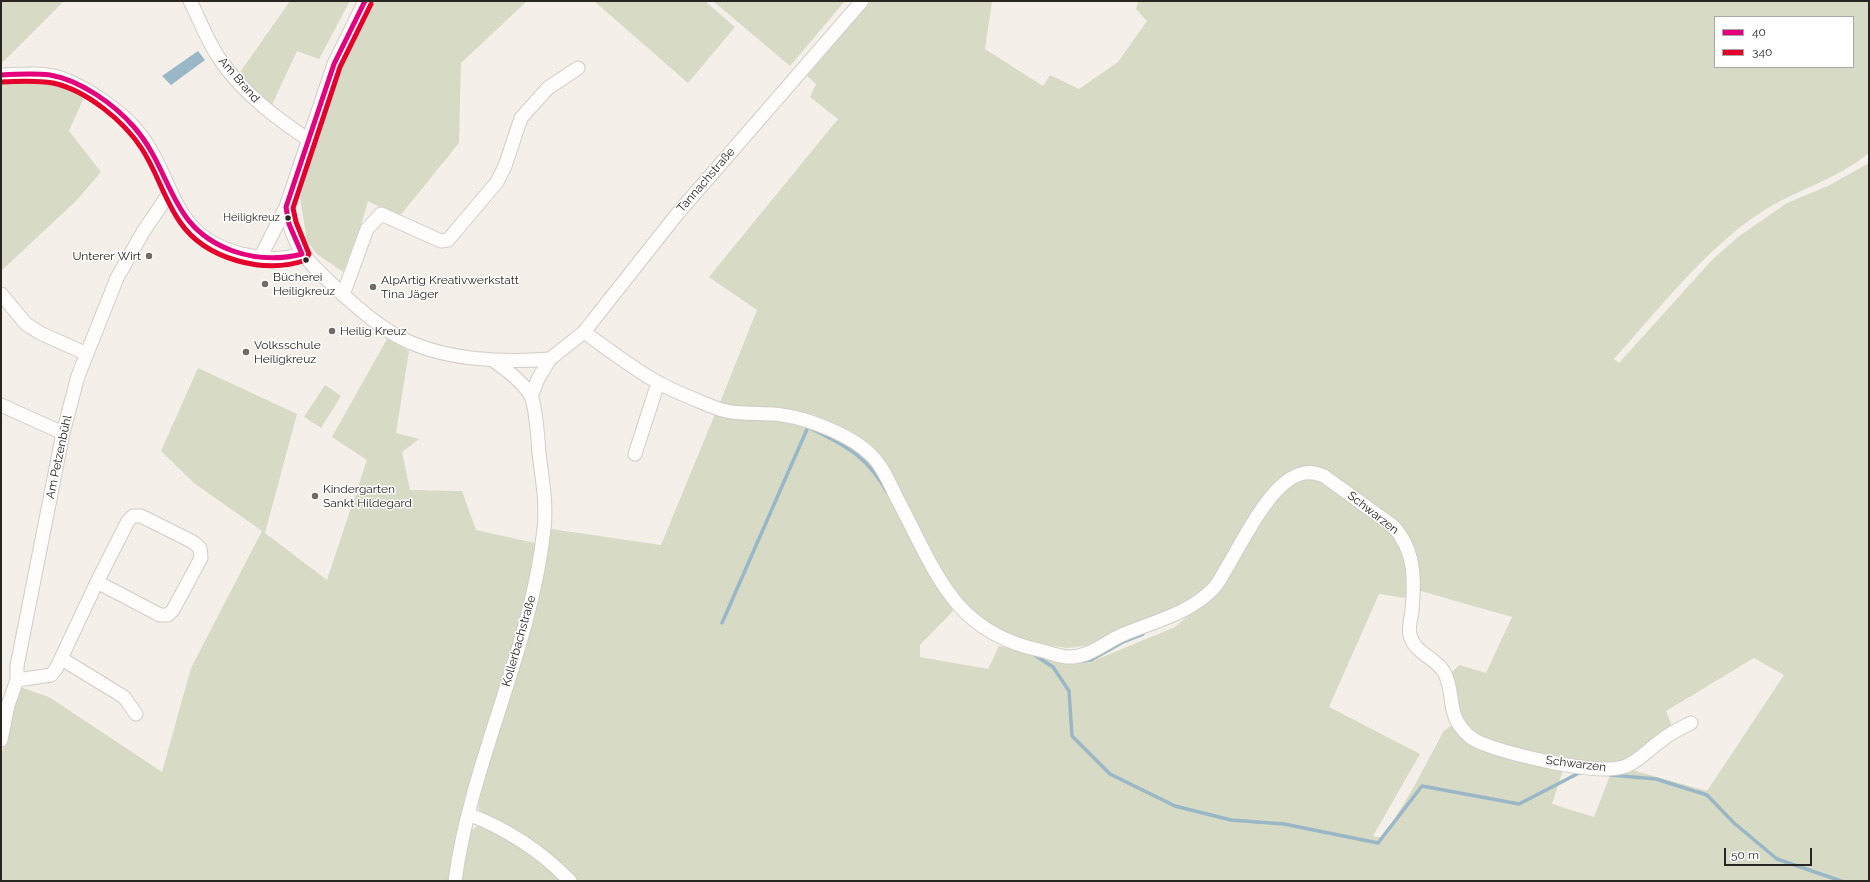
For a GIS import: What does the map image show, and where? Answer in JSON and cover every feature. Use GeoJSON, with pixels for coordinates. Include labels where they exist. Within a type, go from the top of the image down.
{"type":"FeatureCollection","features":[{"type":"Feature","properties":{"kind":"street","name":"Am Brand"},"geometry":{"type":"LineString","coordinates":[[190,1],[220,60],[243,88],[256,101],[309,140]]}},
{"type":"Feature","properties":{"kind":"street"},"geometry":{"type":"LineString","coordinates":[[260,258],[286,207],[334,64],[365,1]]}},
{"type":"Feature","properties":{"kind":"street","name":"Tannachstraße"},"geometry":{"type":"LineString","coordinates":[[531,397],[538,379],[550,360],[584,332],[678,213],[862,1]]}},
{"type":"Feature","properties":{"kind":"street"},"geometry":{"type":"LineString","coordinates":[[343,295],[367,230],[381,214],[441,241],[448,240],[496,182],[506,166],[521,118],[548,88],[578,68]]}},
{"type":"Feature","properties":{"kind":"street"},"geometry":{"type":"LineString","coordinates":[[1,75],[35,74],[64,79],[105,103],[134,127],[157,160],[170,192],[191,226],[200,235],[228,249],[260,258],[276,260],[302,254]]}},
{"type":"Feature","properties":{"kind":"street","name":"Am Petzenbühl"},"geometry":{"type":"LineString","coordinates":[[1,740],[8,705],[17,680],[17,666],[63,433],[78,376],[117,278],[143,232],[170,192]]}},
{"type":"Feature","properties":{"kind":"street"},"geometry":{"type":"LineString","coordinates":[[286,207],[289,224],[302,254],[343,295],[386,329],[400,338],[427,349],[494,361],[523,362],[550,360]]}},
{"type":"Feature","properties":{"kind":"street"},"geometry":{"type":"LineString","coordinates":[[1,294],[26,324],[40,333],[87,354]]}},
{"type":"Feature","properties":{"kind":"street","name":"Schwarzen"},"geometry":{"type":"LineString","coordinates":[[584,332],[658,383],[718,409],[783,415],[818,423],[847,438],[872,456],[885,475],[939,579],[957,605],[981,627],[1012,643],[1067,657],[1088,654],[1121,635],[1178,614],[1192,606],[1214,588],[1266,503],[1278,487],[1291,477],[1301,473],[1312,472],[1324,476],[1393,526],[1402,536],[1410,552],[1413,567],[1413,599],[1410,634],[1415,646],[1444,672],[1448,681],[1452,713],[1460,727],[1470,737],[1481,743],[1535,759],[1608,769],[1624,767],[1633,763],[1664,738],[1691,723]]}},
{"type":"Feature","properties":{"kind":"street"},"geometry":{"type":"LineString","coordinates":[[494,361],[510,373],[531,397]]}},
{"type":"Feature","properties":{"kind":"street"},"geometry":{"type":"LineString","coordinates":[[634,454],[658,383]]}},
{"type":"Feature","properties":{"kind":"street","name":"Kollerbachstraße"},"geometry":{"type":"LineString","coordinates":[[455,881],[468,814],[536,585],[543,534],[544,500],[537,431],[531,397]]}},
{"type":"Feature","properties":{"kind":"street"},"geometry":{"type":"LineString","coordinates":[[1,405],[63,433]]}},
{"type":"Feature","properties":{"kind":"street"},"geometry":{"type":"LineString","coordinates":[[17,680],[51,675],[56,670],[97,582],[128,521],[133,516],[141,516],[193,542],[200,548],[201,558],[168,615],[160,616],[97,582]]}},
{"type":"Feature","properties":{"kind":"street"},"geometry":{"type":"LineString","coordinates":[[62,659],[124,697],[136,714]]}},
{"type":"Feature","properties":{"kind":"street"},"geometry":{"type":"LineString","coordinates":[[468,814],[493,824],[534,848],[570,881]]}},
{"type":"Feature","properties":{"kind":"green space"},"geometry":{"type":"Polygon","coordinates":[[[1,1],[64,1],[4,61],[1,62],[1,1]]]}},
{"type":"Feature","properties":{"kind":"green space"},"geometry":{"type":"Polygon","coordinates":[[[290,1],[350,1],[319,59],[297,51],[271,107],[238,75],[290,1]]]}},
{"type":"Feature","properties":{"kind":"green space"},"geometry":{"type":"Polygon","coordinates":[[[373,1],[527,1],[461,63],[459,143],[399,217],[368,201],[361,225],[343,272],[317,254],[307,241],[300,198],[340,67],[362,20],[373,1]]]}},
{"type":"Feature","properties":{"kind":"green space"},"geometry":{"type":"Polygon","coordinates":[[[594,1],[705,1],[735,27],[688,83],[594,1]]]}},
{"type":"Feature","properties":{"kind":"green space"},"geometry":{"type":"Polygon","coordinates":[[[713,1],[845,1],[790,66],[713,1]]]}},
{"type":"Feature","properties":{"kind":"green space"},"geometry":{"type":"Polygon","coordinates":[[[871,1],[992,1],[985,49],[1043,86],[1050,75],[1079,89],[1118,62],[1147,21],[1136,9],[1138,1],[1869,1],[1869,153],[1843,171],[1773,205],[1739,228],[1701,262],[1665,300],[1614,359],[1619,363],[1712,260],[1738,237],[1787,203],[1828,186],[1869,163],[1869,881],[577,881],[535,844],[479,810],[478,801],[531,623],[551,529],[661,545],[715,414],[765,417],[796,422],[824,432],[837,439],[860,455],[871,465],[881,476],[953,611],[920,645],[920,657],[988,669],[999,646],[1066,660],[1088,657],[1088,663],[1175,627],[1217,591],[1268,504],[1281,489],[1303,476],[1313,475],[1323,479],[1391,528],[1401,542],[1408,563],[1410,588],[1407,587],[1405,598],[1379,594],[1329,707],[1420,754],[1373,836],[1383,838],[1415,785],[1443,732],[1450,726],[1456,728],[1467,739],[1479,746],[1563,770],[1552,804],[1594,817],[1611,773],[1632,770],[1707,791],[1784,675],[1754,658],[1666,711],[1672,726],[1639,754],[1622,765],[1592,765],[1552,758],[1511,748],[1482,738],[1474,734],[1460,718],[1456,706],[1450,674],[1459,665],[1486,673],[1512,617],[1417,590],[1416,562],[1408,539],[1403,532],[1396,524],[1326,473],[1312,467],[1289,472],[1275,484],[1262,500],[1211,586],[1190,603],[1176,611],[1119,630],[1085,646],[1067,648],[1016,639],[983,624],[961,602],[942,576],[888,472],[875,453],[849,434],[813,414],[738,409],[719,405],[757,310],[709,277],[838,119],[810,97],[816,84],[807,76],[871,1]]]}},
{"type":"Feature","properties":{"kind":"green space"},"geometry":{"type":"Polygon","coordinates":[[[35,81],[61,83],[85,95],[69,131],[101,172],[76,201],[1,271],[1,83],[35,81]]]}},
{"type":"Feature","properties":{"kind":"green space"},"geometry":{"type":"Polygon","coordinates":[[[387,339],[409,351],[396,433],[419,439],[402,452],[410,490],[462,491],[476,530],[535,543],[530,586],[522,620],[462,813],[448,881],[1,881],[1,756],[20,687],[49,697],[162,772],[191,668],[262,531],[194,483],[161,451],[198,368],[297,414],[265,533],[327,580],[367,460],[332,437],[387,339]]]}},
{"type":"Feature","properties":{"kind":"green space"},"geometry":{"type":"Polygon","coordinates":[[[325,385],[341,396],[321,428],[304,417],[325,385]]]}},
{"type":"Feature","properties":{"kind":"green space"},"geometry":{"type":"Polygon","coordinates":[[[479,825],[491,830],[524,849],[563,881],[460,881],[469,832],[479,825]]]}},
{"type":"Feature","properties":{"kind":"water"},"geometry":{"type":"Polygon","coordinates":[[[198,51],[205,60],[171,85],[162,76],[198,51]]]}},
{"type":"Feature","properties":{"kind":"waterway"},"geometry":{"type":"LineString","coordinates":[[722,623],[808,427],[854,452],[871,468],[887,492]]}},
{"type":"Feature","properties":{"kind":"waterway"},"geometry":{"type":"LineString","coordinates":[[1083,661],[1091,660],[1125,641],[1143,634]]}},
{"type":"Feature","properties":{"kind":"waterway"},"geometry":{"type":"LineString","coordinates":[[1033,654],[1053,667],[1069,691],[1072,736],[1110,774],[1175,806],[1231,820],[1284,824],[1378,843],[1422,786],[1519,804],[1579,773],[1582,773]]}},
{"type":"Feature","properties":{"kind":"waterway"},"geometry":{"type":"LineString","coordinates":[[1610,775],[1656,779],[1707,795],[1734,823],[1777,859],[1841,881]]}},
{"type":"Feature","properties":{"kind":"transit line","name":"40"},"geometry":{"type":"LineString","coordinates":[[1,75],[50,75],[73,82],[96,94],[117,110],[134,127],[147,145],[174,198],[184,214],[196,228],[212,241],[242,254],[268,258],[293,256],[302,254],[289,224],[286,207],[334,64],[365,1]]}},
{"type":"Feature","properties":{"kind":"transit line","name":"340"},"geometry":{"type":"LineString","coordinates":[[1,82],[34,81],[53,83],[78,92],[91,100],[115,118],[134,138],[152,167],[174,213],[191,235],[204,246],[220,254],[254,264],[272,266],[290,264],[306,260],[309,254],[296,222],[293,208],[340,67],[371,4]]}},
{"type":"Feature","properties":{"kind":"place","name":"Heiligkreuz"},"geometry":{"type":"Point","coordinates":[288,218]}},
{"type":"Feature","properties":{"kind":"place","name":"Unterer Wirt"},"geometry":{"type":"Point","coordinates":[149,256]}},
{"type":"Feature","properties":{"kind":"place","name":"Bücherei Heiligkreuz"},"geometry":{"type":"Point","coordinates":[265,284]}},
{"type":"Feature","properties":{"kind":"place","name":"AlpArtig Kreativwerkstatt Tina Jäger"},"geometry":{"type":"Point","coordinates":[373,287]}},
{"type":"Feature","properties":{"kind":"place","name":"Heilig Kreuz"},"geometry":{"type":"Point","coordinates":[332,331]}},
{"type":"Feature","properties":{"kind":"place","name":"Volksschule Heiligkreuz"},"geometry":{"type":"Point","coordinates":[246,352]}},
{"type":"Feature","properties":{"kind":"place","name":"Kindergarten Sankt Hildegard"},"geometry":{"type":"Point","coordinates":[315,496]}}]}
